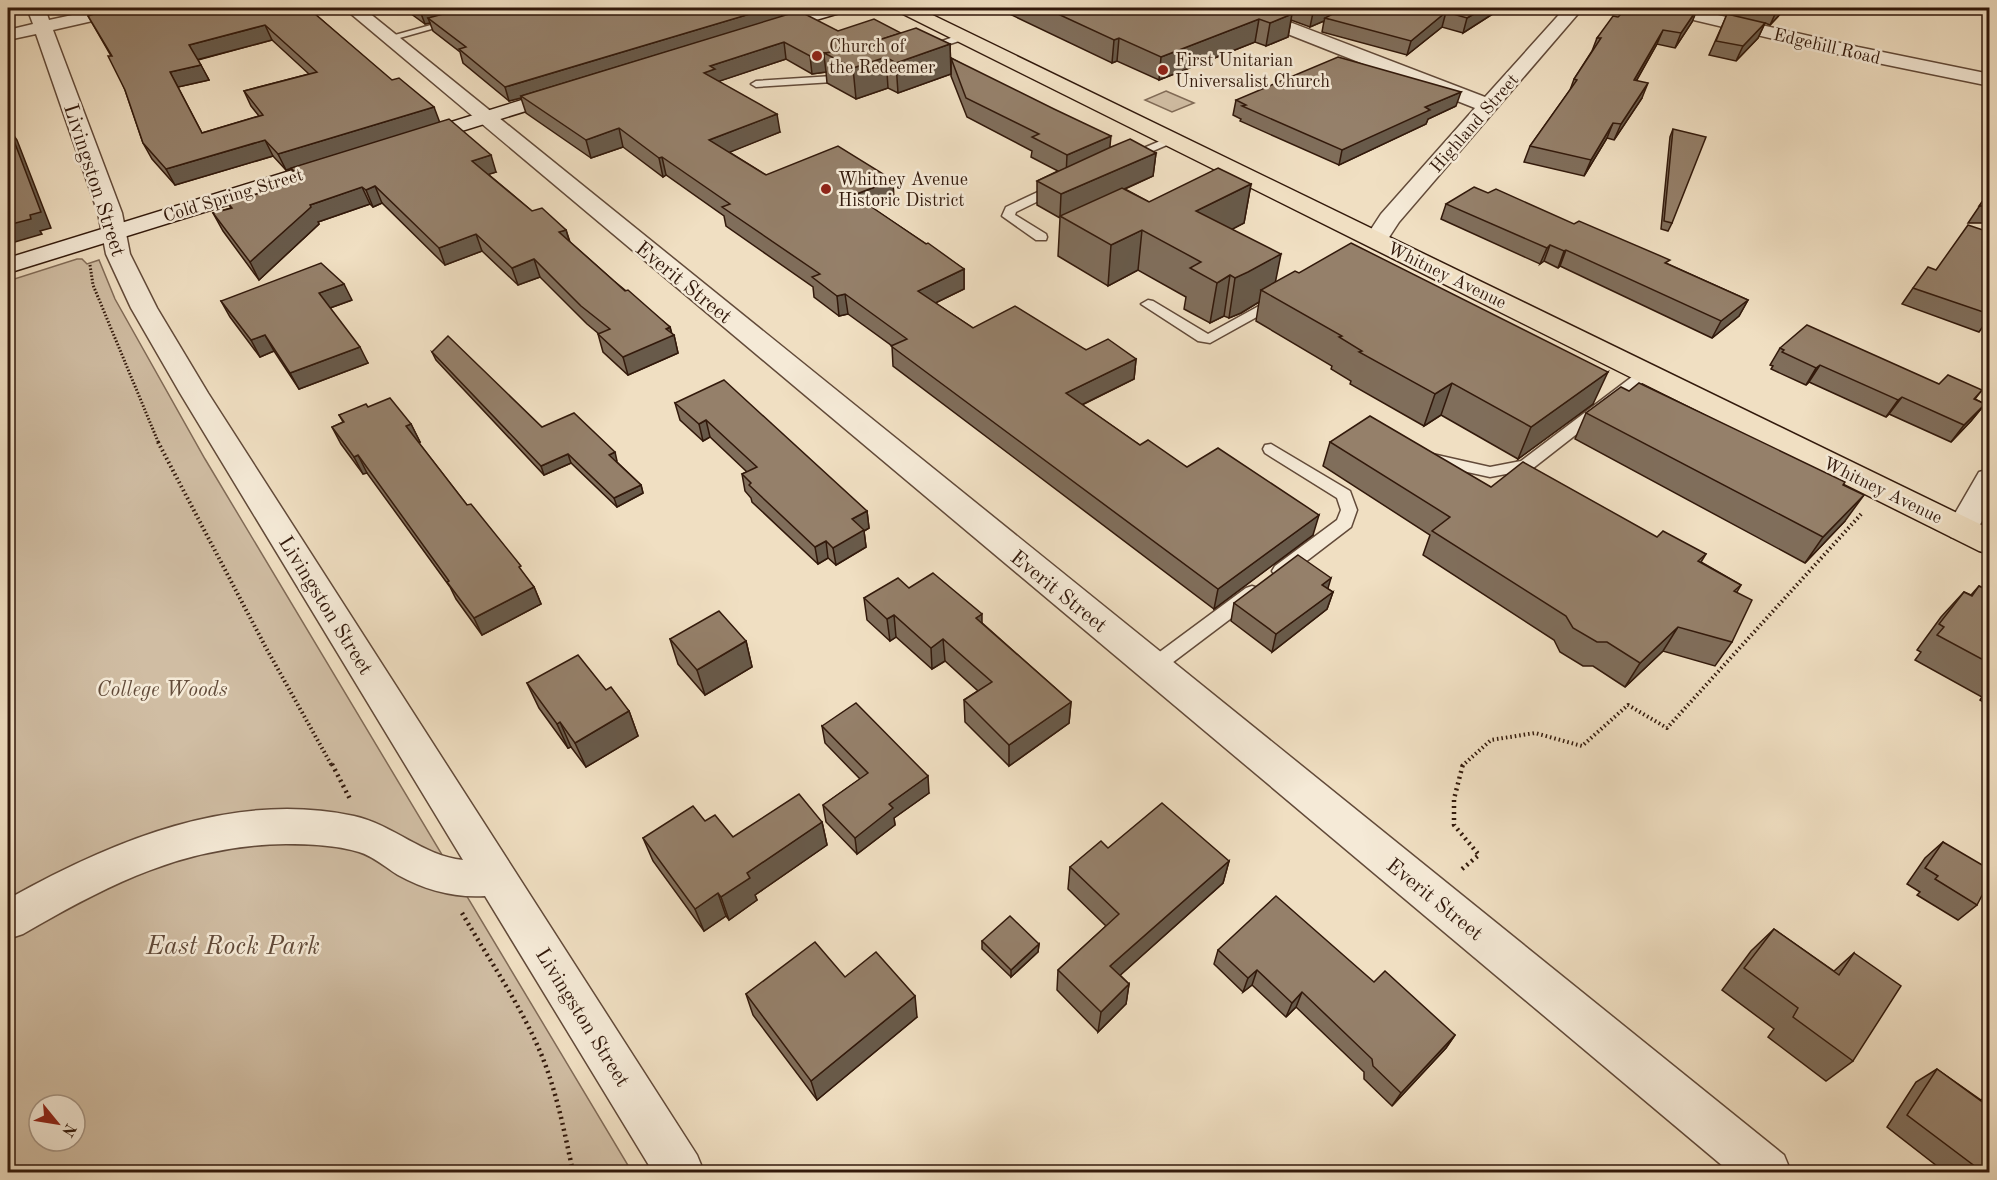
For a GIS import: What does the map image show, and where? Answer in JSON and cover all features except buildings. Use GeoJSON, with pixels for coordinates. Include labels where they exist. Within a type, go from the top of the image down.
{"type":"FeatureCollection","features":[{"type":"Feature","properties":{"kind":"main road","name":"Whitney Avenue"},"geometry":{"type":"LineString","coordinates":[[905,8],[1172,139],[1371,244],[1646,373],[1976,536]]}},
{"type":"Feature","properties":{"kind":"street"},"geometry":{"type":"LineString","coordinates":[[8,35],[39,17],[126,8]]}},
{"type":"Feature","properties":{"kind":"street","name":"Everit Street"},"geometry":{"type":"LineString","coordinates":[[353,8],[1767,1173]]}},
{"type":"Feature","properties":{"kind":"street"},"geometry":{"type":"LineString","coordinates":[[747,36],[837,8]]}},
{"type":"Feature","properties":{"kind":"street"},"geometry":{"type":"LineString","coordinates":[[1238,8],[1489,106]]}},
{"type":"Feature","properties":{"kind":"street","name":"Highland Street"},"geometry":{"type":"LineString","coordinates":[[1371,244],[1389,219],[1574,8]]}},
{"type":"Feature","properties":{"kind":"street","name":"Edgehill Road"},"geometry":{"type":"LineString","coordinates":[[1666,8],[1858,53],[1989,80]]}},
{"type":"Feature","properties":{"kind":"street","name":"Livingston Street"},"geometry":{"type":"LineString","coordinates":[[39,17],[110,213],[118,254],[158,334],[680,1173]]}},
{"type":"Feature","properties":{"kind":"street"},"geometry":{"type":"LineString","coordinates":[[398,144],[589,85]]}},
{"type":"Feature","properties":{"kind":"street","name":"Cold Spring Street"},"geometry":{"type":"LineString","coordinates":[[8,266],[353,159]]}},
{"type":"Feature","properties":{"kind":"street"},"geometry":{"type":"LineString","coordinates":[[1976,536],[1989,479]]}},
{"type":"Feature","properties":{"kind":"street"},"geometry":{"type":"LineString","coordinates":[[8,920],[106,868],[162,846],[205,833],[242,827],[309,828],[364,836],[381,843],[430,872],[462,879],[495,876]]}},
{"type":"Feature","properties":{"kind":"lane"},"geometry":{"type":"LineString","coordinates":[[389,38],[501,8]]}},
{"type":"Feature","properties":{"kind":"lane"},"geometry":{"type":"LineString","coordinates":[[908,56],[964,36]]}},
{"type":"Feature","properties":{"kind":"lane"},"geometry":{"type":"LineString","coordinates":[[756,84],[833,79],[863,71]]}},
{"type":"Feature","properties":{"kind":"lane"},"geometry":{"type":"LineString","coordinates":[[1113,162],[1172,139]]}},
{"type":"Feature","properties":{"kind":"lane"},"geometry":{"type":"LineString","coordinates":[[1041,237],[1008,216],[1010,210],[1071,180]]}},
{"type":"Feature","properties":{"kind":"lane"},"geometry":{"type":"LineString","coordinates":[[1148,304],[1203,338],[1210,339],[1288,294]]}},
{"type":"Feature","properties":{"kind":"lane"},"geometry":{"type":"LineString","coordinates":[[1412,454],[1490,472],[1526,465],[1646,373]]}},
{"type":"Feature","properties":{"kind":"lane"},"geometry":{"type":"LineString","coordinates":[[1153,667],[1345,523],[1349,510],[1344,495],[1271,449]]}},
{"type":"Feature","properties":{"kind":"path"},"geometry":{"type":"LineString","coordinates":[[90,263],[93,285],[153,433],[265,646],[344,785],[364,836]]}},
{"type":"Feature","properties":{"kind":"path"},"geometry":{"type":"LineString","coordinates":[[1462,869],[1479,855],[1454,825],[1454,800],[1461,766],[1491,740],[1535,732],[1582,746],[1628,705],[1666,728],[1863,511]]}},
{"type":"Feature","properties":{"kind":"path"},"geometry":{"type":"LineString","coordinates":[[430,872],[457,905],[501,979],[538,1049],[564,1127],[573,1173]]}},
{"type":"Feature","properties":{"kind":"green space"},"geometry":{"type":"Polygon","coordinates":[[[1166,91],[1194,103],[1172,112],[1145,100],[1166,91]]]}},
{"type":"Feature","properties":{"kind":"green space","name":"East Rock Park"},"geometry":{"type":"Polygon","coordinates":[[[77,259],[82,259],[87,264],[99,260],[115,299],[205,459],[632,1172],[8,1172],[8,281],[77,259]]]}},
{"type":"Feature","properties":{"kind":"place","name":"Church of the Redeemer"},"geometry":{"type":"Point","coordinates":[817,56]}},
{"type":"Feature","properties":{"kind":"place","name":"First Unitarian Universalist Church"},"geometry":{"type":"Point","coordinates":[1163,70]}},
{"type":"Feature","properties":{"kind":"place","name":"Whitney Avenue Historic District"},"geometry":{"type":"Point","coordinates":[826,189]}},
{"type":"Feature","properties":{"kind":"park label","name":"College Woods"},"geometry":{"type":"Point","coordinates":[162,689]}}]}
